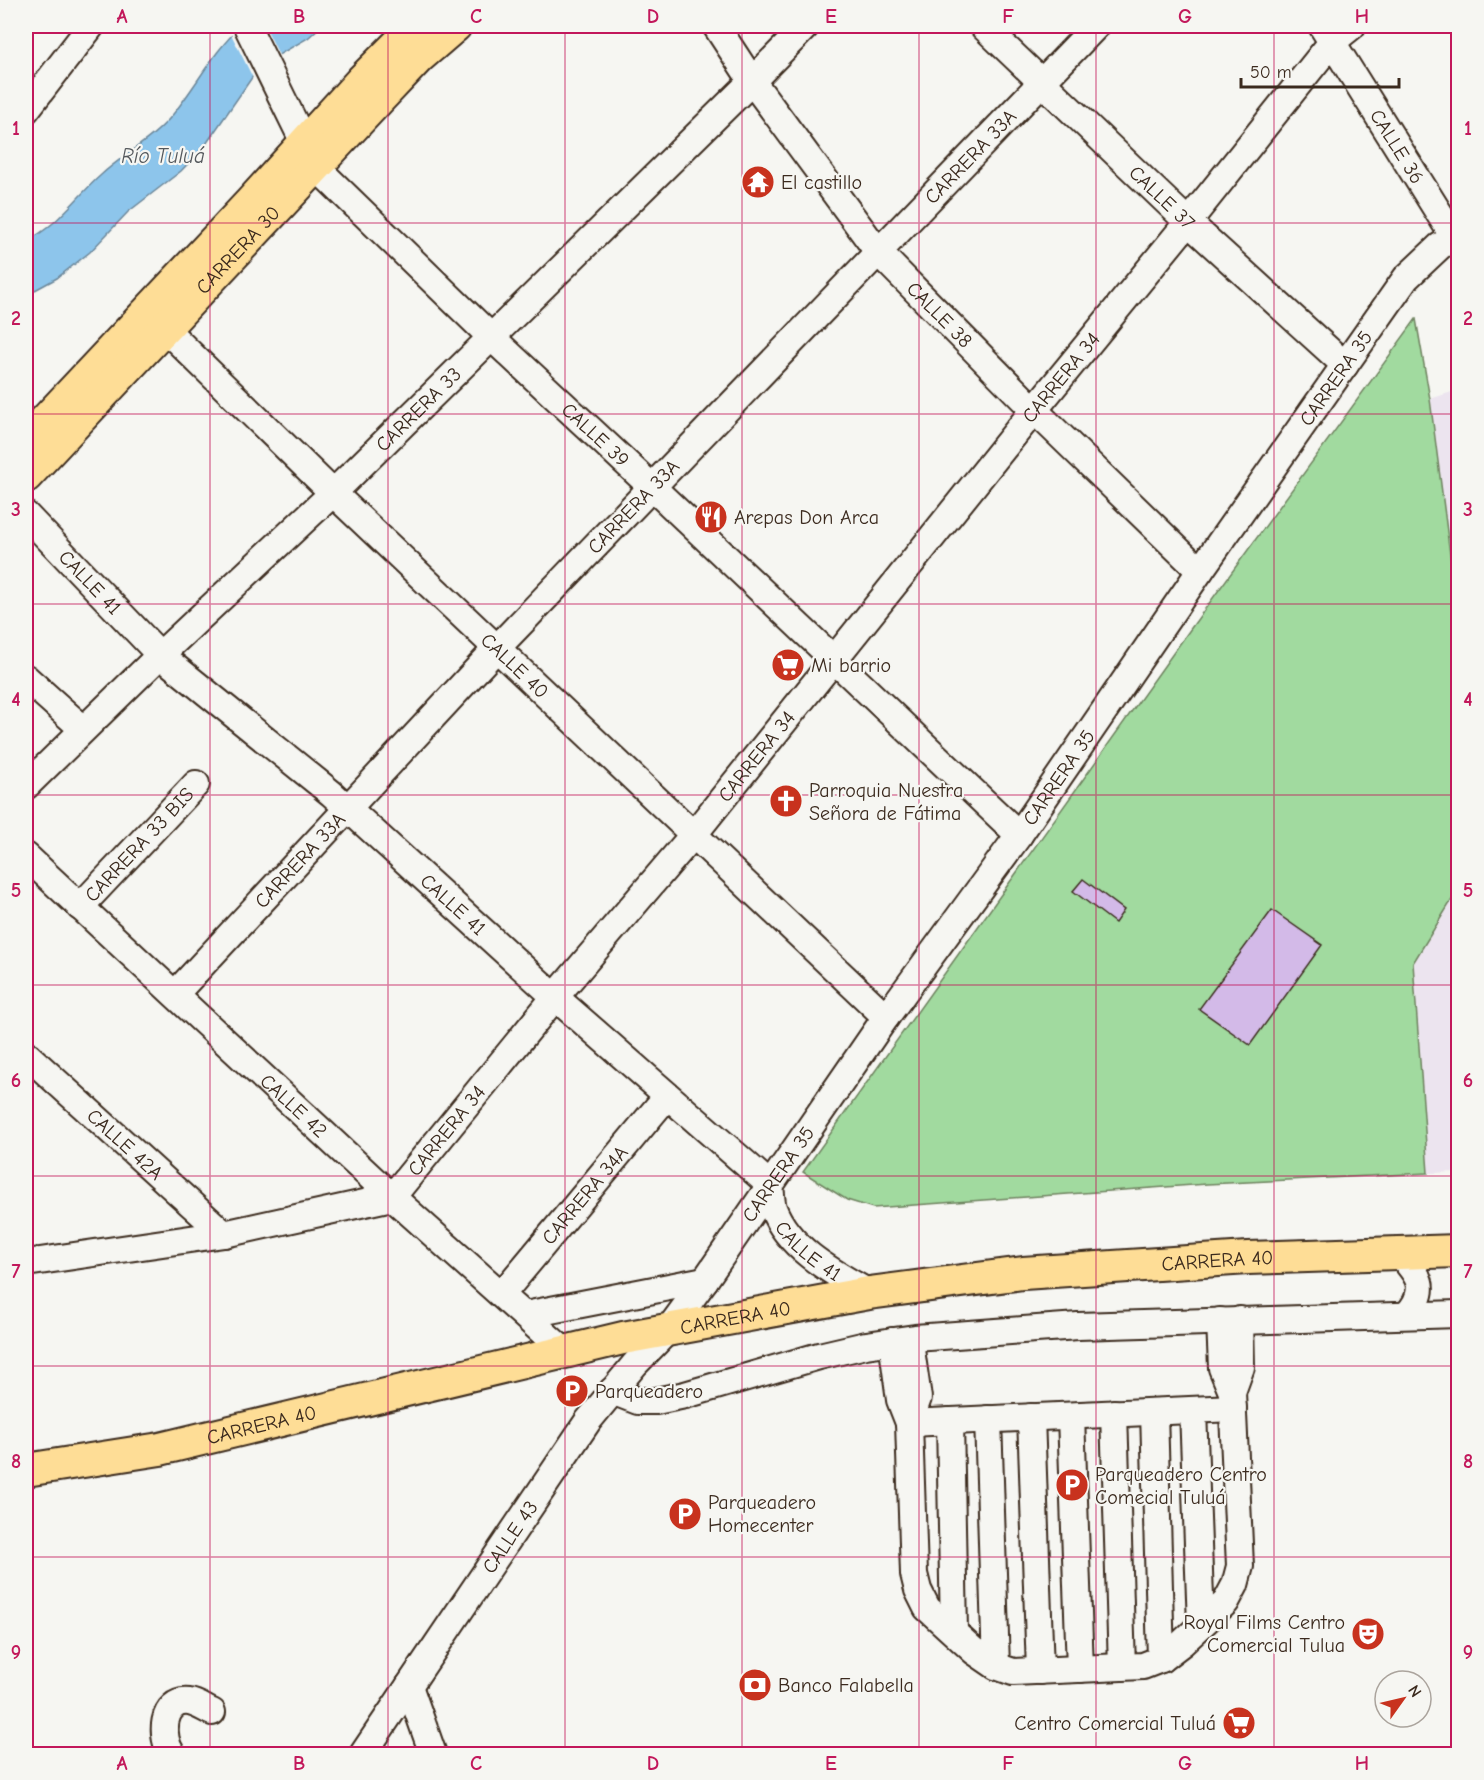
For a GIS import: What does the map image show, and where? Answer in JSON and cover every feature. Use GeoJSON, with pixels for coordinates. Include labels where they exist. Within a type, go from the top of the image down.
{"type":"FeatureCollection","features":[{"type":"Feature","properties":{"kind":"main road","name":"CARRERA 30"},"geometry":{"type":"LineString","coordinates":[[310,156],[362,80],[416,26]]}},
{"type":"Feature","properties":{"kind":"main road","name":"CARRERA 30"},"geometry":{"type":"LineString","coordinates":[[26,441],[156,319],[310,156],[455,26]]}},
{"type":"Feature","properties":{"kind":"main road","name":"CARRERA 30"},"geometry":{"type":"LineString","coordinates":[[26,476],[156,319]]}},
{"type":"Feature","properties":{"kind":"main road","name":"CARRERA 40"},"geometry":{"type":"LineString","coordinates":[[26,1470],[160,1449],[669,1329],[869,1293],[1023,1274],[1248,1258],[1397,1251],[1458,1251]]}},
{"type":"Feature","properties":{"kind":"street"},"geometry":{"type":"LineString","coordinates":[[28,98],[91,26]]}},
{"type":"Feature","properties":{"kind":"street","name":"CALLE 39"},"geometry":{"type":"LineString","coordinates":[[247,26],[310,156],[491,337],[1019,835]]}},
{"type":"Feature","properties":{"kind":"street","name":"CALLE 38"},"geometry":{"type":"LineString","coordinates":[[716,26],[752,81],[879,253],[1034,410],[1200,572]]}},
{"type":"Feature","properties":{"kind":"street","name":"CARRERA 33"},"geometry":{"type":"LineString","coordinates":[[26,786],[160,655],[333,493],[806,26]]}},
{"type":"Feature","properties":{"kind":"street","name":"CALLE 37"},"geometry":{"type":"LineString","coordinates":[[983,26],[1188,222],[1345,365]]}},
{"type":"Feature","properties":{"kind":"street","name":"CARRERA 33A"},"geometry":{"type":"LineString","coordinates":[[175,994],[496,649],[1096,26]]}},
{"type":"Feature","properties":{"kind":"street","name":"CARRERA 34"},"geometry":{"type":"LineString","coordinates":[[392,1197],[555,997],[694,834],[1188,222],[1327,34],[1352,26]]}},
{"type":"Feature","properties":{"kind":"street","name":"CALLE 36"},"geometry":{"type":"LineString","coordinates":[[1327,34],[1456,236]]}},
{"type":"Feature","properties":{"kind":"street","name":"CARRERA 35"},"geometry":{"type":"LineString","coordinates":[[669,1329],[885,1017],[1019,835],[1406,278],[1425,259],[1456,236]]}},
{"type":"Feature","properties":{"kind":"street","name":"CALLE 40"},"geometry":{"type":"LineString","coordinates":[[156,319],[333,493],[885,1017]]}},
{"type":"Feature","properties":{"kind":"street","name":"CALLE 41"},"geometry":{"type":"LineString","coordinates":[[26,515],[160,655],[348,808],[555,997],[770,1185],[772,1207],[786,1231],[809,1254],[833,1272],[869,1293]]}},
{"type":"Feature","properties":{"kind":"street"},"geometry":{"type":"LineString","coordinates":[[26,678],[83,729]]}},
{"type":"Feature","properties":{"kind":"street","name":"CARRERA 33 BIS"},"geometry":{"type":"LineString","coordinates":[[80,907],[196,784]]}},
{"type":"Feature","properties":{"kind":"street","name":"CALLE 42"},"geometry":{"type":"LineString","coordinates":[[26,856],[392,1197],[565,1352]]}},
{"type":"Feature","properties":{"kind":"street","name":"CALLE 42A"},"geometry":{"type":"LineString","coordinates":[[26,1054],[224,1234]]}},
{"type":"Feature","properties":{"kind":"street","name":"CARRERA 34A"},"geometry":{"type":"LineString","coordinates":[[502,1294],[667,1096]]}},
{"type":"Feature","properties":{"kind":"street"},"geometry":{"type":"LineString","coordinates":[[31,1256],[224,1234],[392,1197]]}},
{"type":"Feature","properties":{"kind":"street"},"geometry":{"type":"LineString","coordinates":[[1397,1251],[1412,1268],[1419,1280],[1421,1292],[1418,1303],[1407,1315]]}},
{"type":"Feature","properties":{"kind":"street"},"geometry":{"type":"LineString","coordinates":[[525,1315],[705,1280]]}},
{"type":"Feature","properties":{"kind":"street"},"geometry":{"type":"LineString","coordinates":[[612,1391],[638,1401],[656,1401],[685,1395],[828,1354],[901,1340],[1078,1326],[1458,1314]]}},
{"type":"Feature","properties":{"kind":"street"},"geometry":{"type":"LineString","coordinates":[[901,1340],[900,1400],[909,1423],[914,1574],[918,1590],[927,1608],[974,1651],[996,1666],[1013,1672],[1143,1666],[1161,1659],[1182,1643],[1226,1602],[1235,1585],[1240,1566],[1233,1400],[1222,1368],[1230,1321]]}},
{"type":"Feature","properties":{"kind":"street","name":"CALLE 43"},"geometry":{"type":"LineString","coordinates":[[363,1755],[574,1441],[612,1391],[669,1329]]}},
{"type":"Feature","properties":{"kind":"street"},"geometry":{"type":"LineString","coordinates":[[909,1423],[1193,1410],[1233,1400]]}},
{"type":"Feature","properties":{"kind":"street"},"geometry":{"type":"LineString","coordinates":[[1193,1410],[1201,1625]]}},
{"type":"Feature","properties":{"kind":"street"},"geometry":{"type":"LineString","coordinates":[[1154,1412],[1161,1659]]}},
{"type":"Feature","properties":{"kind":"street"},"geometry":{"type":"LineString","coordinates":[[1114,1413],[1122,1667]]}},
{"type":"Feature","properties":{"kind":"street"},"geometry":{"type":"LineString","coordinates":[[1071,1416],[1080,1669]]}},
{"type":"Feature","properties":{"kind":"street"},"geometry":{"type":"LineString","coordinates":[[1031,1417],[1040,1671]]}},
{"type":"Feature","properties":{"kind":"street"},"geometry":{"type":"LineString","coordinates":[[988,1419],[996,1666]]}},
{"type":"Feature","properties":{"kind":"street"},"geometry":{"type":"LineString","coordinates":[[950,1421],[954,1632]]}},
{"type":"Feature","properties":{"kind":"street"},"geometry":{"type":"LineString","coordinates":[[408,1686],[433,1755]]}},
{"type":"Feature","properties":{"kind":"street"},"geometry":{"type":"LineString","coordinates":[[172,1755],[164,1734],[164,1721],[171,1709],[183,1702],[193,1702],[212,1712]]}},
{"type":"Feature","properties":{"kind":"shaded area"},"geometry":{"type":"Polygon","coordinates":[[[1458,390],[1458,617],[1430,399],[1458,390]]]}},
{"type":"Feature","properties":{"kind":"shaded area"},"geometry":{"type":"Polygon","coordinates":[[[1458,890],[1458,1172],[1428,1173],[1413,963],[1458,890]]]}},
{"type":"Feature","properties":{"kind":"green space"},"geometry":{"type":"Polygon","coordinates":[[[1416,319],[1430,399],[1458,617],[1458,890],[1413,963],[1428,1173],[1207,1184],[873,1208],[847,1200],[803,1172],[1189,631],[1416,319]]]}},
{"type":"Feature","properties":{"kind":"water","name":"Río Tuluá"},"geometry":{"type":"Polygon","coordinates":[[[241,26],[321,26],[308,38],[273,58],[253,76],[204,147],[181,171],[128,212],[90,252],[57,278],[26,295],[26,241],[47,228],[101,175],[166,122],[183,102],[222,46],[241,26]]]}},
{"type":"Feature","properties":{"kind":"pier"},"geometry":{"type":"Polygon","coordinates":[[[237,26],[265,26],[280,57],[254,80],[230,32],[237,26]]]}},
{"type":"Feature","properties":{"kind":"building"},"geometry":{"type":"Polygon","coordinates":[[[1083,879],[1124,910],[1115,923],[1073,891],[1083,879]]]}},
{"type":"Feature","properties":{"kind":"building"},"geometry":{"type":"Polygon","coordinates":[[[1272,910],[1322,945],[1250,1045],[1199,1009],[1272,910]]]}},
{"type":"Feature","properties":{"kind":"place","name":"El castillo"},"geometry":{"type":"Point","coordinates":[758,182]}},
{"type":"Feature","properties":{"kind":"place","name":"Arepas Don Arca"},"geometry":{"type":"Point","coordinates":[711,517]}},
{"type":"Feature","properties":{"kind":"place","name":"Mi barrio"},"geometry":{"type":"Point","coordinates":[788,665]}},
{"type":"Feature","properties":{"kind":"place","name":"Parroquia Nuestra Señora de Fátima"},"geometry":{"type":"Point","coordinates":[786,801]}},
{"type":"Feature","properties":{"kind":"place","name":"Parqueadero"},"geometry":{"type":"Point","coordinates":[572,1391]}},
{"type":"Feature","properties":{"kind":"place","name":"Parqueadero Centro Comecial Tuluá"},"geometry":{"type":"Point","coordinates":[1072,1485]}},
{"type":"Feature","properties":{"kind":"place","name":"Parqueadero Homecenter"},"geometry":{"type":"Point","coordinates":[685,1514]}},
{"type":"Feature","properties":{"kind":"place","name":"Royal Films Centro Comercial Tulua"},"geometry":{"type":"Point","coordinates":[1368,1634]}},
{"type":"Feature","properties":{"kind":"place","name":"Banco Falabella"},"geometry":{"type":"Point","coordinates":[755,1685]}},
{"type":"Feature","properties":{"kind":"place","name":"Centro Comercial Tuluá"},"geometry":{"type":"Point","coordinates":[1239,1723]}}]}
